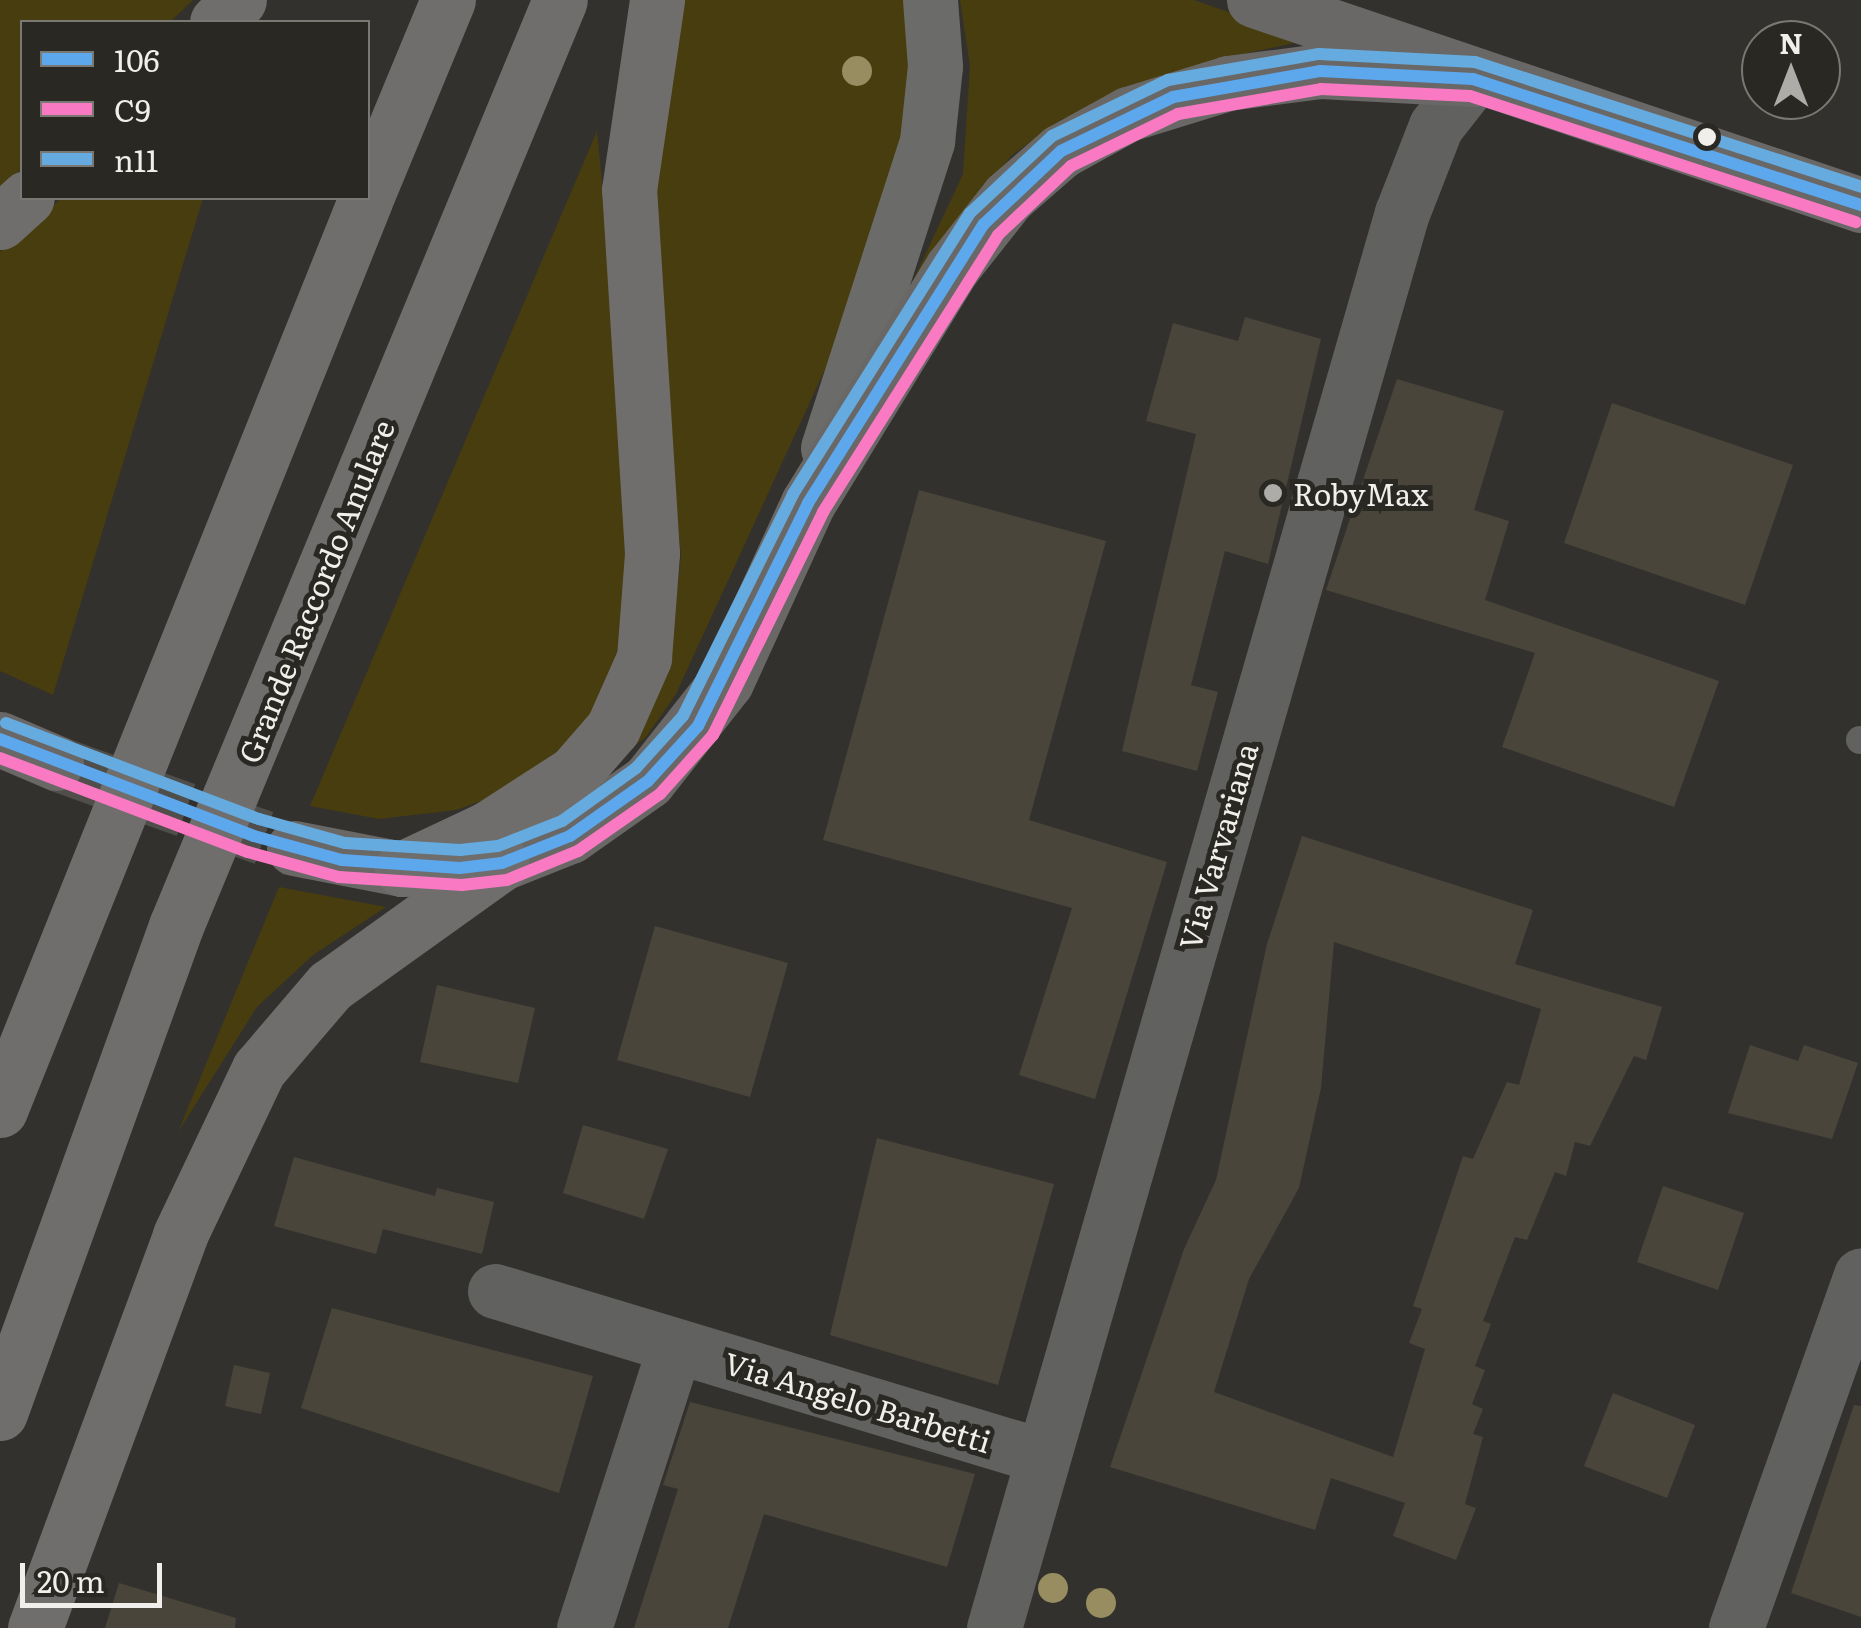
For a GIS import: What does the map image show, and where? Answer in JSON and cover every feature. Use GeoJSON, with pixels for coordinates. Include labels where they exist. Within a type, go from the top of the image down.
{"type":"FeatureCollection","features":[{"type":"Feature","properties":{"kind":"highway"},"geometry":{"type":"LineString","coordinates":[[219,20],[240,0]]}},
{"type":"Feature","properties":{"kind":"highway"},"geometry":{"type":"LineString","coordinates":[[370,185],[448,0]]}},
{"type":"Feature","properties":{"kind":"highway","name":"Grande Raccordo Anulare"},"geometry":{"type":"LineString","coordinates":[[0,1412],[176,926],[560,0]]}},
{"type":"Feature","properties":{"kind":"highway"},"geometry":{"type":"LineString","coordinates":[[402,869],[487,829],[574,773],[613,728],[644,658],[652,553],[629,190],[658,0]]}},
{"type":"Feature","properties":{"kind":"highway"},"geometry":{"type":"LineString","coordinates":[[0,222],[24,200]]}},
{"type":"Feature","properties":{"kind":"highway"},"geometry":{"type":"LineString","coordinates":[[0,1110],[364,200]]}},
{"type":"Feature","properties":{"kind":"highway"},"geometry":{"type":"LineString","coordinates":[[35,1628],[180,1236],[259,1069],[330,986],[502,863]]}},
{"type":"Feature","properties":{"kind":"main road"},"geometry":{"type":"LineString","coordinates":[[294,848],[402,869],[502,863],[592,823],[683,745],[726,682],[808,503],[927,141],[930,0]]}},
{"type":"Feature","properties":{"kind":"main road"},"geometry":{"type":"LineString","coordinates":[[1254,0],[1474,79],[1861,205]]}},
{"type":"Feature","properties":{"kind":"main road"},"geometry":{"type":"LineString","coordinates":[[808,503],[966,246],[1032,172],[1128,114],[1204,88],[1320,70],[1474,79]]}},
{"type":"Feature","properties":{"kind":"main road"},"geometry":{"type":"LineString","coordinates":[[0,739],[56,763]]}},
{"type":"Feature","properties":{"kind":"street","name":"Via Varvariana"},"geometry":{"type":"LineString","coordinates":[[994,1628],[1402,212],[1436,126],[1474,79]]}},
{"type":"Feature","properties":{"kind":"street"},"geometry":{"type":"LineString","coordinates":[[1736,1628],[1861,1275]]}},
{"type":"Feature","properties":{"kind":"street","name":"Via Angelo Barbetti"},"geometry":{"type":"LineString","coordinates":[[495,1292],[1042,1456]]}},
{"type":"Feature","properties":{"kind":"street"},"geometry":{"type":"LineString","coordinates":[[584,1628],[675,1347]]}},
{"type":"Feature","properties":{"kind":"shaded area"},"geometry":{"type":"Polygon","coordinates":[[[0,0],[193,0],[172,20],[20,20],[20,170],[0,190],[0,0]]]}},
{"type":"Feature","properties":{"kind":"shaded area"},"geometry":{"type":"Polygon","coordinates":[[[675,0],[915,0],[899,208],[676,694],[646,737],[598,774],[671,645],[681,555],[645,205],[675,0]]]}},
{"type":"Feature","properties":{"kind":"shaded area"},"geometry":{"type":"Polygon","coordinates":[[[960,0],[1194,0],[1308,40],[1215,60],[1061,120],[1012,155],[912,283],[963,174],[970,66],[960,0]]]}},
{"type":"Feature","properties":{"kind":"shaded area"},"geometry":{"type":"Polygon","coordinates":[[[597,131],[625,420],[632,608],[593,725],[498,795],[456,810],[379,819],[310,806],[597,131]]]}},
{"type":"Feature","properties":{"kind":"shaded area"},"geometry":{"type":"Polygon","coordinates":[[[60,200],[202,200],[53,695],[0,671],[0,252],[60,200]]]}},
{"type":"Feature","properties":{"kind":"shaded area"},"geometry":{"type":"Polygon","coordinates":[[[279,887],[386,907],[313,955],[257,1007],[178,1132],[279,887]]]}},
{"type":"Feature","properties":{"kind":"building"},"geometry":{"type":"Polygon","coordinates":[[[1245,317],[1321,339],[1268,564],[1225,551],[1191,685],[1218,692],[1197,771],[1122,751],[1196,434],[1146,421],[1173,323],[1238,341],[1245,317]]]}},
{"type":"Feature","properties":{"kind":"building"},"geometry":{"type":"Polygon","coordinates":[[[1397,379],[1504,411],[1474,510],[1509,521],[1485,600],[1719,681],[1674,807],[1502,747],[1535,653],[1326,590],[1397,379]]]}},
{"type":"Feature","properties":{"kind":"building"},"geometry":{"type":"Polygon","coordinates":[[[1612,403],[1793,465],[1745,605],[1564,543],[1612,403]]]}},
{"type":"Feature","properties":{"kind":"building"},"geometry":{"type":"Polygon","coordinates":[[[919,490],[1106,541],[1029,820],[1167,862],[1095,1099],[1019,1075],[1072,908],[823,840],[919,490]]]}},
{"type":"Feature","properties":{"kind":"building"},"geometry":{"type":"Polygon","coordinates":[[[1302,836],[1533,910],[1515,964],[1662,1007],[1646,1060],[1634,1056],[1590,1146],[1575,1142],[1566,1176],[1555,1172],[1527,1240],[1515,1237],[1483,1321],[1491,1324],[1475,1366],[1485,1370],[1472,1404],[1483,1409],[1473,1434],[1483,1437],[1465,1504],[1476,1508],[1456,1560],[1393,1536],[1405,1503],[1331,1478],[1315,1530],[1110,1467],[1184,1249],[1216,1180],[1267,944],[1302,836]],[[1334,942],[1321,1088],[1299,1188],[1249,1279],[1214,1392],[1393,1457],[1425,1349],[1409,1343],[1422,1309],[1413,1306],[1463,1156],[1473,1159],[1507,1082],[1519,1085],[1541,1009],[1334,942]]]}},
{"type":"Feature","properties":{"kind":"building"},"geometry":{"type":"Polygon","coordinates":[[[655,926],[788,963],[750,1097],[617,1060],[655,926]]]}},
{"type":"Feature","properties":{"kind":"building"},"geometry":{"type":"Polygon","coordinates":[[[437,985],[535,1008],[518,1083],[420,1062],[437,985]]]}},
{"type":"Feature","properties":{"kind":"building"},"geometry":{"type":"Polygon","coordinates":[[[1750,1045],[1798,1061],[1804,1045],[1858,1063],[1832,1139],[1728,1113],[1750,1045]]]}},
{"type":"Feature","properties":{"kind":"building"},"geometry":{"type":"Polygon","coordinates":[[[583,1125],[668,1149],[644,1219],[563,1193],[583,1125]]]}},
{"type":"Feature","properties":{"kind":"building"},"geometry":{"type":"Polygon","coordinates":[[[877,1138],[1054,1184],[998,1385],[830,1335],[877,1138]]]}},
{"type":"Feature","properties":{"kind":"building"},"geometry":{"type":"Polygon","coordinates":[[[294,1157],[435,1196],[437,1188],[494,1202],[482,1254],[383,1229],[376,1254],[274,1226],[294,1157]]]}},
{"type":"Feature","properties":{"kind":"building"},"geometry":{"type":"Polygon","coordinates":[[[1663,1186],[1744,1213],[1718,1290],[1637,1262],[1663,1186]]]}},
{"type":"Feature","properties":{"kind":"building"},"geometry":{"type":"Polygon","coordinates":[[[332,1308],[593,1376],[559,1493],[301,1408],[332,1308]]]}},
{"type":"Feature","properties":{"kind":"building"},"geometry":{"type":"Polygon","coordinates":[[[234,1365],[270,1373],[261,1414],[225,1406],[234,1365]]]}},
{"type":"Feature","properties":{"kind":"building"},"geometry":{"type":"Polygon","coordinates":[[[1613,1393],[1695,1425],[1667,1498],[1584,1466],[1613,1393]]]}},
{"type":"Feature","properties":{"kind":"building"},"geometry":{"type":"Polygon","coordinates":[[[690,1402],[975,1474],[947,1567],[764,1514],[728,1628],[634,1628],[678,1489],[663,1485],[690,1402]]]}},
{"type":"Feature","properties":{"kind":"building"},"geometry":{"type":"Polygon","coordinates":[[[1854,1405],[1861,1406],[1861,1617],[1791,1593],[1854,1405]]]}},
{"type":"Feature","properties":{"kind":"building"},"geometry":{"type":"Polygon","coordinates":[[[119,1583],[236,1618],[235,1628],[105,1628],[119,1583]]]}},
{"type":"Feature","properties":{"kind":"tunnel"},"geometry":{"type":"LineString","coordinates":[[56,763],[294,848]]}},
{"type":"Feature","properties":{"kind":"transit line","name":"n11"},"geometry":{"type":"LineString","coordinates":[[6,723],[259,819],[345,843],[460,850],[498,846],[562,821],[636,768],[683,716],[793,494],[970,213],[1052,136],[1168,80],[1319,54],[1475,62],[1861,187]]}},
{"type":"Feature","properties":{"kind":"transit line","name":"106"},"geometry":{"type":"LineString","coordinates":[[0,739],[254,836],[342,860],[460,868],[502,863],[570,836],[648,781],[698,726],[808,503],[984,224],[1061,151],[1173,97],[1320,71],[1473,79],[1861,205]]}},
{"type":"Feature","properties":{"kind":"transit line","name":"C9"},"geometry":{"type":"LineString","coordinates":[[0,758],[248,852],[339,877],[462,885],[507,880],[578,851],[660,794],[713,735],[823,512],[998,235],[1071,166],[1178,114],[1321,89],[1470,96],[1856,222]]}},
{"type":"Feature","properties":{"kind":"place","name":"RobyMax"},"geometry":{"type":"Point","coordinates":[1273,493]}}]}
